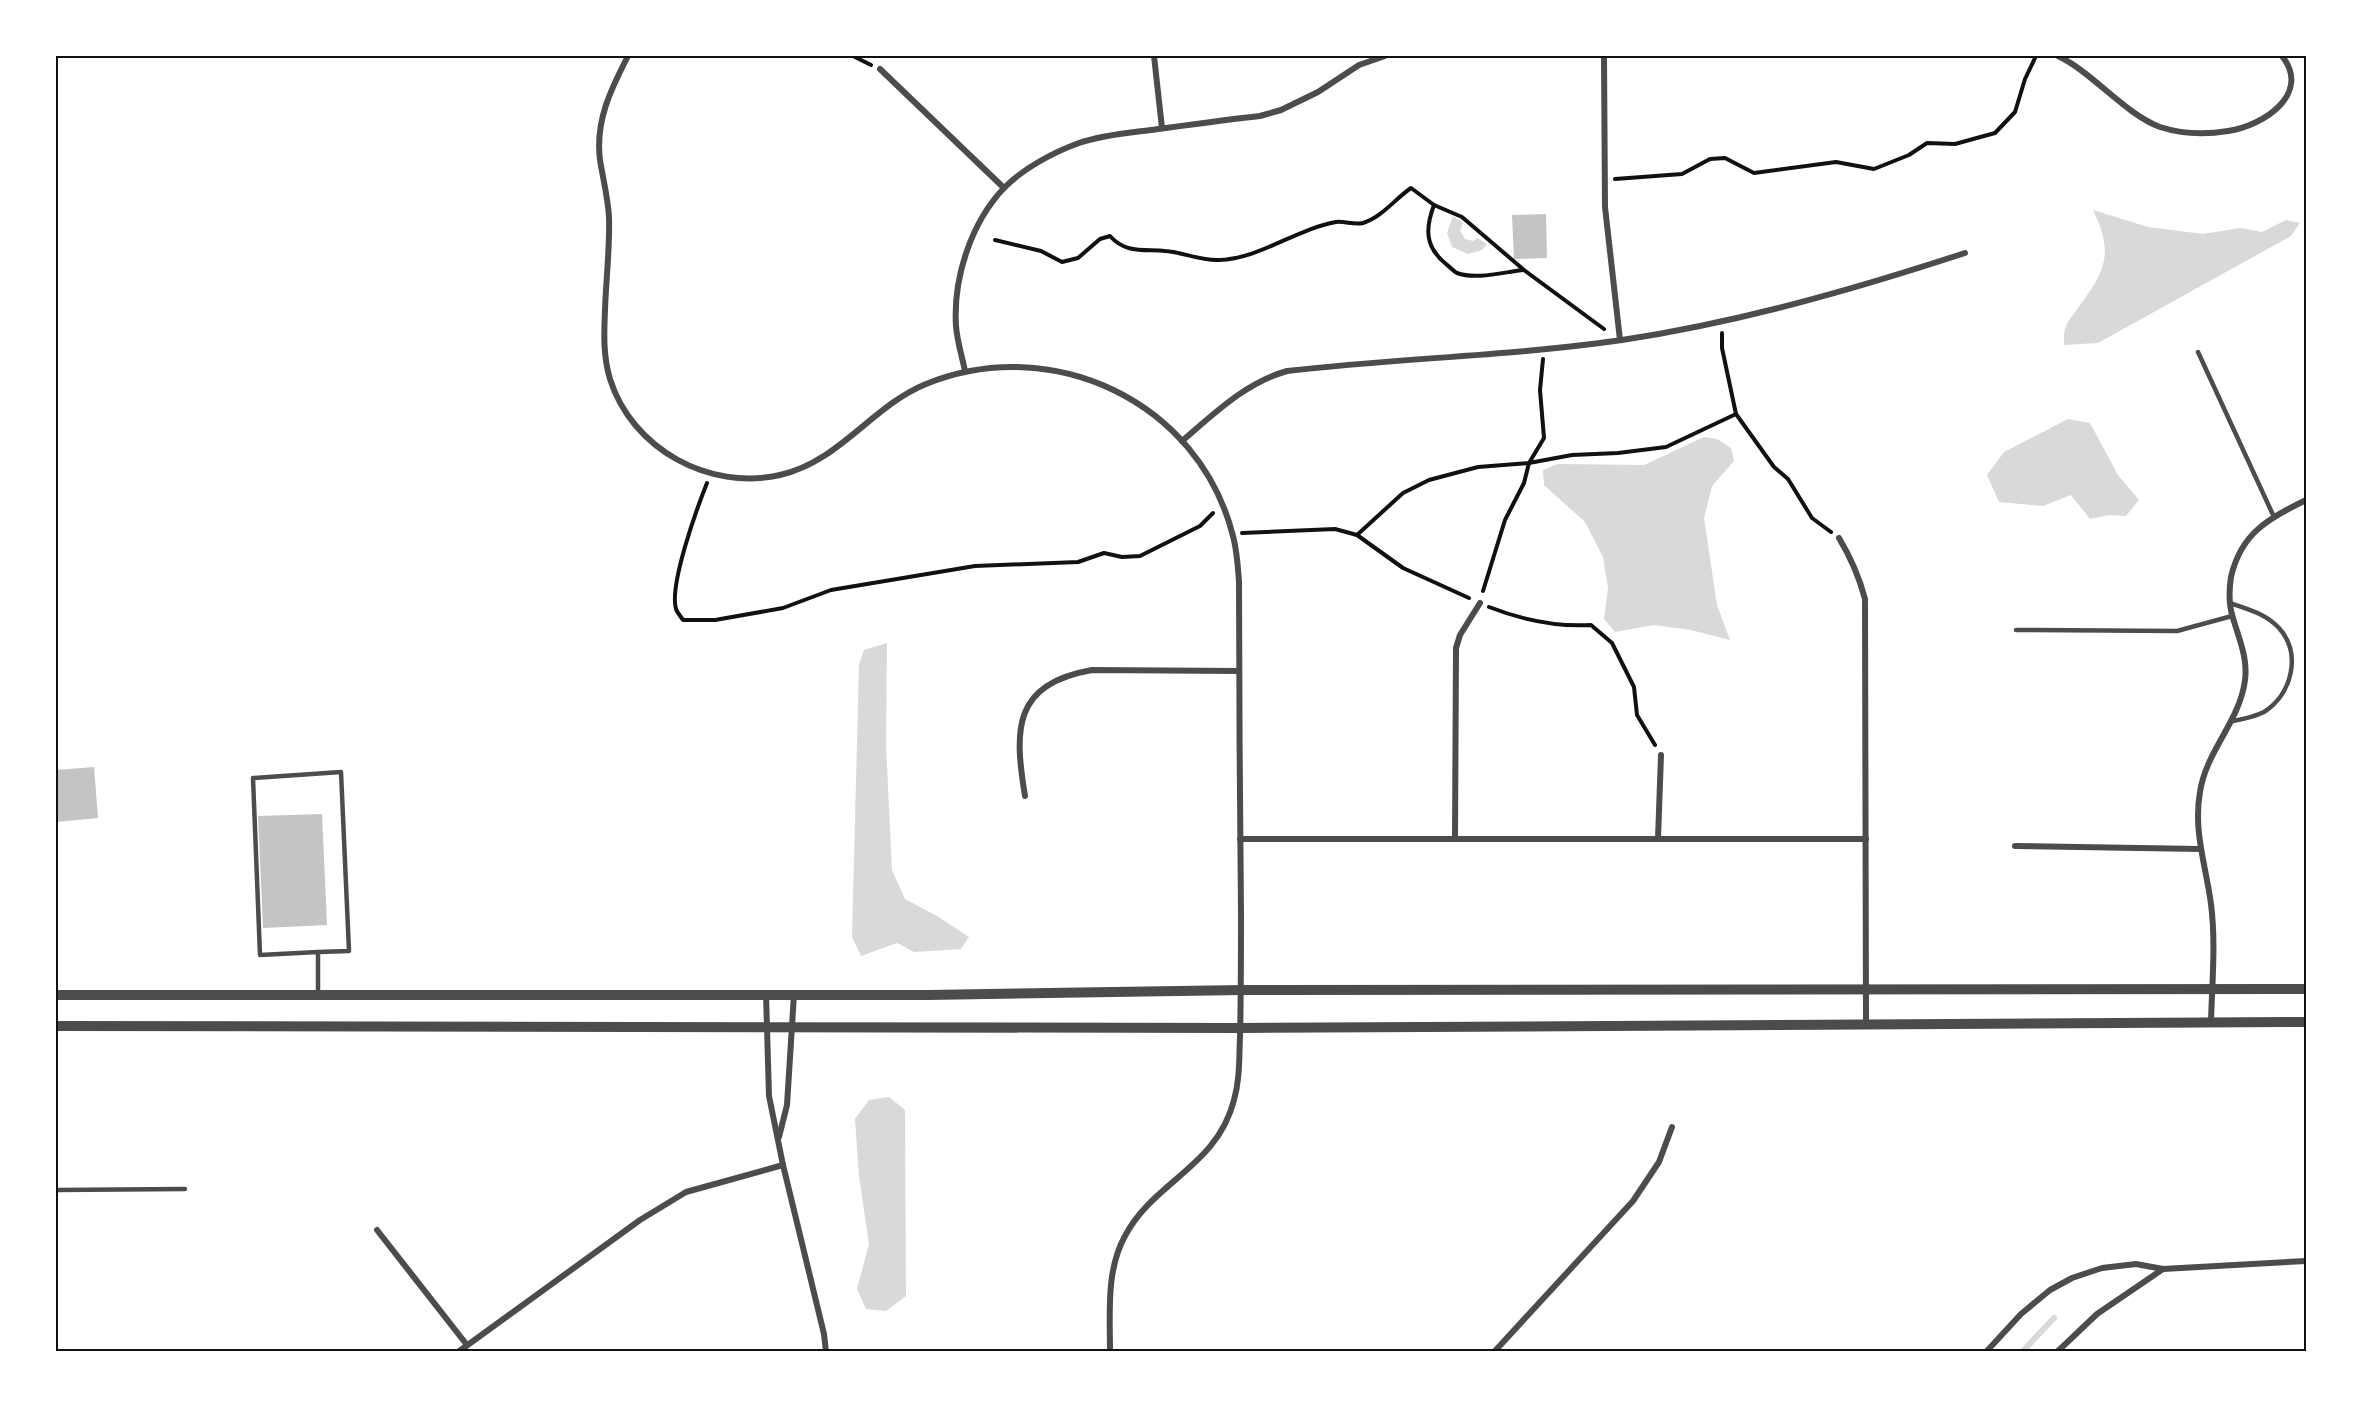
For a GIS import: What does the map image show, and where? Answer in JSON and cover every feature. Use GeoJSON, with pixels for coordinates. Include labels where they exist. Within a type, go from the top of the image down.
{"type":"FeatureCollection","features":[{"type":"Feature","properties":{"kind":"street"},"geometry":{"type":"LineString","coordinates":[[628,56],[609,92],[599,135],[609,220],[604,355],[609,378],[629,417],[662,451],[682,463],[711,474],[737,478],[780,475],[800,469],[822,458],[897,399],[926,384],[965,371],[1030,366],[1072,373],[1114,389],[1135,400],[1182,441],[1205,472],[1222,504],[1233,534],[1239,582],[1242,990],[1239,1072],[1235,1099],[1224,1129],[1203,1157],[1158,1194],[1125,1235],[1117,1253],[1110,1290],[1110,1352]]}},
{"type":"Feature","properties":{"kind":"street"},"geometry":{"type":"LineString","coordinates":[[1154,56],[1162,128]]}},
{"type":"Feature","properties":{"kind":"street"},"geometry":{"type":"LineString","coordinates":[[965,371],[956,327],[957,295],[963,263],[975,232],[990,206],[1004,188],[1018,176],[1059,151],[1081,142],[1112,135],[1260,116],[1281,110],[1318,92],[1359,65],[1385,56]]}},
{"type":"Feature","properties":{"kind":"street"},"geometry":{"type":"LineString","coordinates":[[1604,56],[1605,207],[1620,340]]}},
{"type":"Feature","properties":{"kind":"street"},"geometry":{"type":"LineString","coordinates":[[2058,56],[2150,123],[2184,133],[2205,134],[2230,131],[2250,125],[2267,115],[2287,98],[2292,85],[2292,74],[2282,56]]}},
{"type":"Feature","properties":{"kind":"street"},"geometry":{"type":"LineString","coordinates":[[880,69],[1004,188]]}},
{"type":"Feature","properties":{"kind":"street"},"geometry":{"type":"LineString","coordinates":[[1182,441],[1240,392],[1270,376],[1287,371],[1544,349],[1620,340],[1722,322],[1855,289],[1965,253]]}},
{"type":"Feature","properties":{"kind":"street"},"geometry":{"type":"LineString","coordinates":[[2211,1022],[2214,940],[2211,903],[2200,849],[2197,812],[2200,789],[2210,760],[2241,703],[2246,663],[2232,616],[2230,582],[2240,550],[2251,535],[2274,517],[2307,500]]}},
{"type":"Feature","properties":{"kind":"street"},"geometry":{"type":"LineString","coordinates":[[1839,538],[1860,579],[1865,599],[1866,1024]]}},
{"type":"Feature","properties":{"kind":"street"},"geometry":{"type":"LineString","coordinates":[[1455,839],[1456,648],[1460,635],[1480,603]]}},
{"type":"Feature","properties":{"kind":"street"},"geometry":{"type":"LineString","coordinates":[[1025,796],[1018,756],[1023,718],[1029,704],[1053,682],[1092,670],[1239,671]]}},
{"type":"Feature","properties":{"kind":"street"},"geometry":{"type":"LineString","coordinates":[[1658,839],[1661,755]]}},
{"type":"Feature","properties":{"kind":"street"},"geometry":{"type":"LineString","coordinates":[[1240,839],[1866,839]]}},
{"type":"Feature","properties":{"kind":"street"},"geometry":{"type":"LineString","coordinates":[[2015,846],[2200,849]]}},
{"type":"Feature","properties":{"kind":"street"},"geometry":{"type":"LineString","coordinates":[[56,995],[318,993],[927,996],[1242,990],[2307,989]]}},
{"type":"Feature","properties":{"kind":"street"},"geometry":{"type":"LineString","coordinates":[[766,994],[769,1096],[783,1166],[824,1334],[826,1352]]}},
{"type":"Feature","properties":{"kind":"street"},"geometry":{"type":"LineString","coordinates":[[778,1141],[787,1105],[794,994]]}},
{"type":"Feature","properties":{"kind":"street"},"geometry":{"type":"LineString","coordinates":[[56,1026],[1240,1028],[2307,1022]]}},
{"type":"Feature","properties":{"kind":"street"},"geometry":{"type":"LineString","coordinates":[[1494,1352],[1633,1201],[1659,1162],[1672,1127]]}},
{"type":"Feature","properties":{"kind":"street"},"geometry":{"type":"LineString","coordinates":[[458,1352],[640,1220],[686,1192],[783,1166]]}},
{"type":"Feature","properties":{"kind":"street"},"geometry":{"type":"LineString","coordinates":[[377,1230],[467,1345]]}},
{"type":"Feature","properties":{"kind":"street"},"geometry":{"type":"LineString","coordinates":[[1986,1352],[2021,1314],[2050,1290],[2072,1278],[2114,1266],[2136,1264],[2163,1269],[2307,1261]]}},
{"type":"Feature","properties":{"kind":"street"},"geometry":{"type":"LineString","coordinates":[[2057,1352],[2097,1314],[2163,1269]]}},
{"type":"Feature","properties":{"kind":"lane"},"geometry":{"type":"LineString","coordinates":[[2198,352],[2274,517]]}},
{"type":"Feature","properties":{"kind":"lane"},"geometry":{"type":"LineString","coordinates":[[2230,603],[2268,619],[2287,641],[2292,657],[2288,685],[2277,701],[2263,712],[2233,721]]}},
{"type":"Feature","properties":{"kind":"lane"},"geometry":{"type":"LineString","coordinates":[[2016,630],[2177,631],[2232,616]]}},
{"type":"Feature","properties":{"kind":"lane"},"geometry":{"type":"LineString","coordinates":[[341,772],[349,951],[318,952],[260,955],[253,778],[341,772]]}},
{"type":"Feature","properties":{"kind":"lane"},"geometry":{"type":"LineString","coordinates":[[318,952],[318,993]]}},
{"type":"Feature","properties":{"kind":"lane"},"geometry":{"type":"LineString","coordinates":[[56,1190],[185,1189]]}},
{"type":"Feature","properties":{"kind":"path"},"geometry":{"type":"LineString","coordinates":[[853,56],[880,69]]}},
{"type":"Feature","properties":{"kind":"path"},"geometry":{"type":"LineString","coordinates":[[1605,180],[1682,174],[1710,159],[1725,158],[1754,172],[1836,162],[1874,169],[1909,155],[1927,143],[1955,144],[1995,133],[2015,112],[2025,79],[2036,56]]}},
{"type":"Feature","properties":{"kind":"path"},"geometry":{"type":"LineString","coordinates":[[995,240],[1041,251],[1062,262],[1078,258],[1100,239],[1110,236],[1118,244],[1146,252],[1166,250],[1218,261],[1244,257],[1336,222],[1362,223],[1384,211],[1411,188],[1434,205],[1462,217],[1524,270],[1620,340]]}},
{"type":"Feature","properties":{"kind":"path"},"geometry":{"type":"LineString","coordinates":[[1434,205],[1428,219],[1427,240],[1437,257],[1456,273],[1479,275],[1524,270]]}},
{"type":"Feature","properties":{"kind":"path"},"geometry":{"type":"LineString","coordinates":[[1722,322],[1722,348],[1736,414],[1773,467],[1788,479],[1812,518],[1839,538]]}},
{"type":"Feature","properties":{"kind":"path"},"geometry":{"type":"LineString","coordinates":[[1480,603],[1504,520],[1524,483],[1529,463],[1544,438],[1540,390],[1544,349]]}},
{"type":"Feature","properties":{"kind":"path"},"geometry":{"type":"LineString","coordinates":[[1357,535],[1402,493],[1429,480],[1478,467],[1529,463],[1572,455],[1618,453],[1666,447],[1736,414]]}},
{"type":"Feature","properties":{"kind":"path"},"geometry":{"type":"LineString","coordinates":[[711,474],[695,512],[677,580],[676,609],[683,620],[715,620],[783,608],[831,590],[975,566],[1078,562],[1104,553],[1122,557],[1140,556],[1200,526],[1222,504]]}},
{"type":"Feature","properties":{"kind":"path"},"geometry":{"type":"LineString","coordinates":[[1233,534],[1335,529],[1357,535],[1403,568],[1512,616],[1572,627],[1591,625],[1612,644],[1634,687],[1637,715],[1661,755]]}},
{"type":"Feature","properties":{"kind":"shaded area"},"geometry":{"type":"Polygon","coordinates":[[[2093,210],[2148,227],[2203,234],[2240,228],[2262,232],[2286,220],[2300,223],[2291,236],[2098,343],[2064,345],[2066,325],[2088,295],[2101,272],[2104,261],[2105,250],[2100,225],[2093,210]]]}},
{"type":"Feature","properties":{"kind":"shaded area"},"geometry":{"type":"Polygon","coordinates":[[[1453,216],[1463,223],[1460,231],[1465,239],[1473,241],[1478,238],[1487,244],[1482,250],[1468,254],[1452,247],[1447,233],[1453,216]]]}},
{"type":"Feature","properties":{"kind":"shaded area"},"geometry":{"type":"Polygon","coordinates":[[[2068,419],[2090,423],[2118,475],[2139,500],[2126,516],[2109,515],[2090,519],[2071,495],[2043,506],[1999,502],[1987,475],[2004,452],[2068,419]]]}},
{"type":"Feature","properties":{"kind":"shaded area"},"geometry":{"type":"Polygon","coordinates":[[[1704,437],[1717,439],[1731,448],[1734,461],[1712,486],[1704,518],[1717,605],[1730,640],[1691,630],[1654,625],[1615,632],[1604,619],[1608,588],[1603,557],[1585,522],[1544,485],[1543,470],[1558,464],[1644,465],[1704,437]]]}},
{"type":"Feature","properties":{"kind":"shaded area"},"geometry":{"type":"Polygon","coordinates":[[[887,643],[886,745],[892,870],[905,899],[969,937],[961,949],[914,952],[897,943],[861,956],[852,937],[859,664],[864,650],[887,643]]]}},
{"type":"Feature","properties":{"kind":"shaded area"},"geometry":{"type":"Polygon","coordinates":[[[889,1097],[905,1110],[906,1296],[886,1311],[866,1309],[857,1289],[869,1244],[859,1176],[855,1119],[869,1100],[889,1097]]]}},
{"type":"Feature","properties":{"kind":"building"},"geometry":{"type":"Polygon","coordinates":[[[1546,214],[1547,258],[1514,259],[1512,215],[1546,214]]]}},
{"type":"Feature","properties":{"kind":"building"},"geometry":{"type":"Polygon","coordinates":[[[94,767],[98,818],[56,822],[56,770],[94,767]]]}},
{"type":"Feature","properties":{"kind":"building"},"geometry":{"type":"Polygon","coordinates":[[[322,814],[327,925],[263,928],[258,816],[322,814]]]}},
{"type":"Feature","properties":{"kind":"waterway"},"geometry":{"type":"LineString","coordinates":[[2022,1352],[2054,1318]]}}]}
